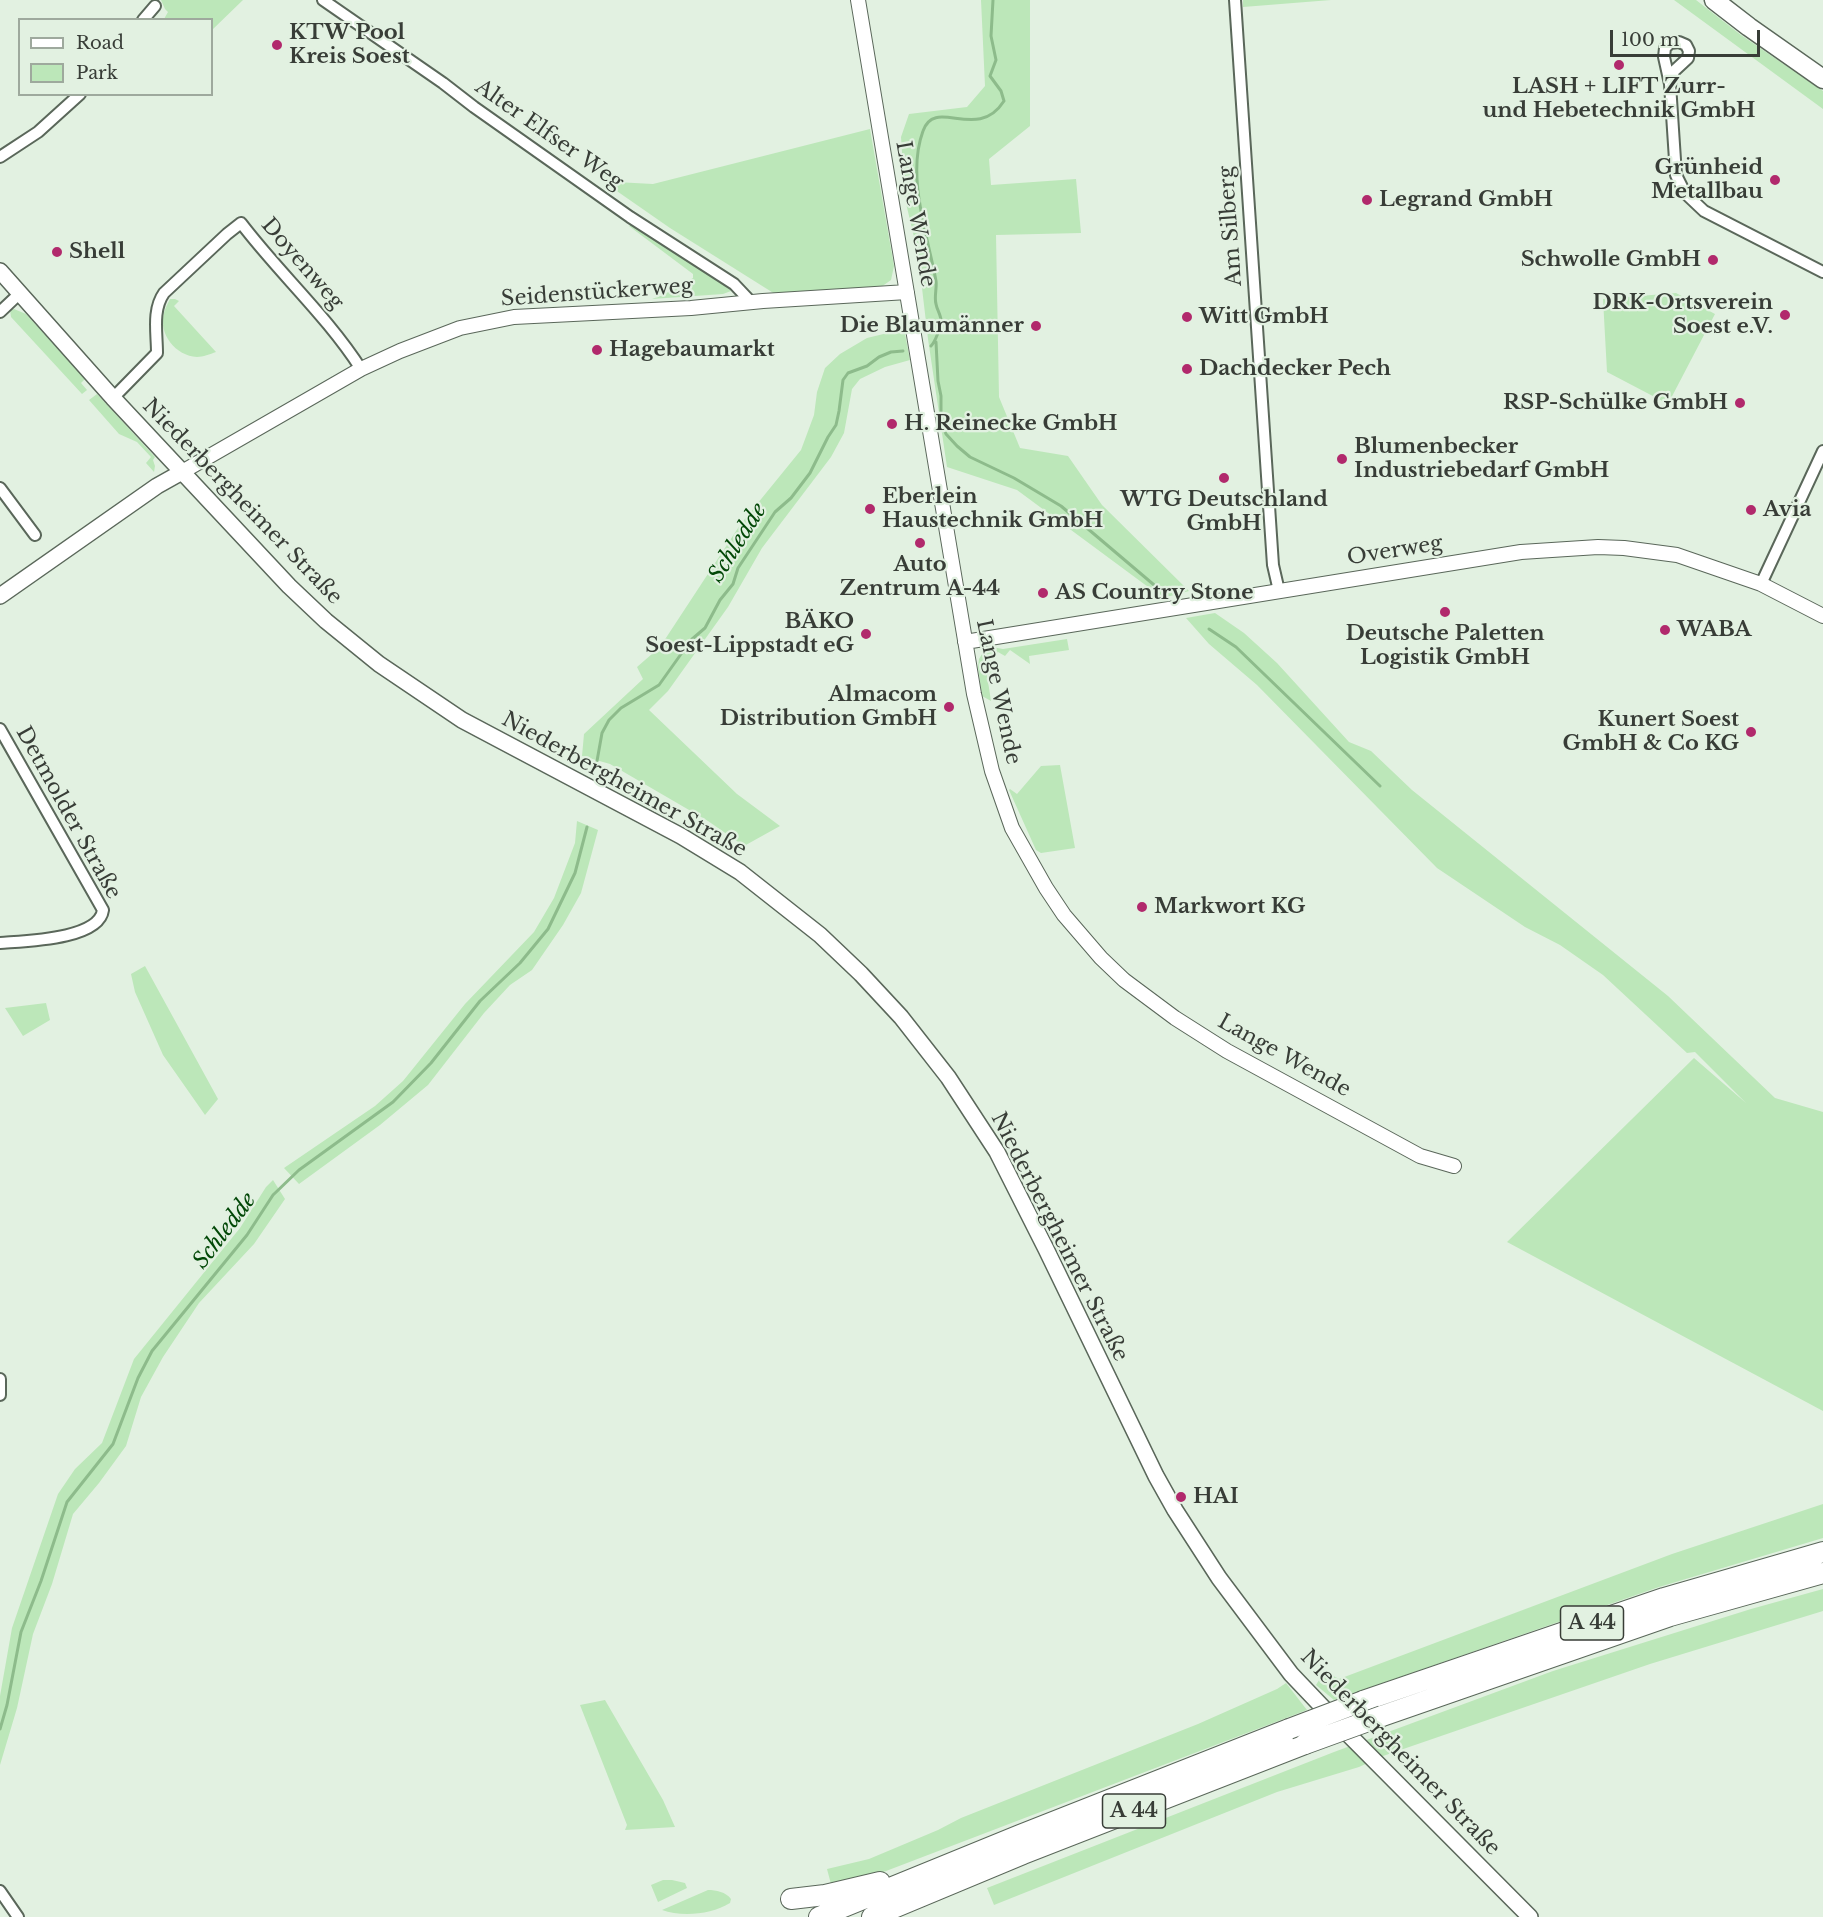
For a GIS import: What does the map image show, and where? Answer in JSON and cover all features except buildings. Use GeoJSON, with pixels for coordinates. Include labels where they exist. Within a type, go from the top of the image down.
{"type":"FeatureCollection","features":[{"type":"Feature","properties":{"kind":"highway"},"geometry":{"type":"LineString","coordinates":[[1714,0],[1823,79]]}},
{"type":"Feature","properties":{"kind":"highway","name":"A 44"},"geometry":{"type":"LineString","coordinates":[[819,1917],[994,1845],[1363,1701],[1664,1598],[1823,1552]]}},
{"type":"Feature","properties":{"kind":"highway","name":"A 44"},"geometry":{"type":"LineString","coordinates":[[942,1892],[995,1867],[1305,1744],[1382,1716],[1670,1616],[1823,1573]]}},
{"type":"Feature","properties":{"kind":"highway"},"geometry":{"type":"LineString","coordinates":[[791,1899],[825,1894],[933,1870]]}},
{"type":"Feature","properties":{"kind":"highway"},"geometry":{"type":"LineString","coordinates":[[872,1917],[942,1892]]}},
{"type":"Feature","properties":{"kind":"highway"},"geometry":{"type":"LineString","coordinates":[[910,1917],[942,1892]]}},
{"type":"Feature","properties":{"kind":"main road","name":"Niederbergheimer Straße"},"geometry":{"type":"LineString","coordinates":[[0,271],[112,398],[289,586],[326,621],[379,664],[462,720],[681,836],[740,872],[820,935],[901,1017],[948,1077],[997,1152],[1156,1476],[1219,1578],[1292,1674],[1350,1736],[1530,1917]]}},
{"type":"Feature","properties":{"kind":"main road"},"geometry":{"type":"LineString","coordinates":[[0,596],[157,486],[182,472]]}},
{"type":"Feature","properties":{"kind":"street","name":"Alter Elfser Weg"},"geometry":{"type":"LineString","coordinates":[[323,0],[443,82],[474,107],[630,217],[734,284],[751,302]]}},
{"type":"Feature","properties":{"kind":"street","name":"Lange Wende"},"geometry":{"type":"LineString","coordinates":[[858,0],[965,642],[985,746],[1012,828],[1064,915],[1101,958],[1124,980],[1175,1018],[1227,1051],[1420,1156],[1454,1166]]}},
{"type":"Feature","properties":{"kind":"street","name":"Am Silberg"},"geometry":{"type":"LineString","coordinates":[[1235,0],[1273,565],[1279,591]]}},
{"type":"Feature","properties":{"kind":"street"},"geometry":{"type":"LineString","coordinates":[[145,18],[155,6]]}},
{"type":"Feature","properties":{"kind":"street"},"geometry":{"type":"LineString","coordinates":[[1670,84],[1676,175],[1686,193],[1704,211],[1823,272]]}},
{"type":"Feature","properties":{"kind":"street"},"geometry":{"type":"LineString","coordinates":[[0,157],[38,132],[78,96]]}},
{"type":"Feature","properties":{"kind":"street","name":"Doyenweg"},"geometry":{"type":"LineString","coordinates":[[112,398],[157,353],[156,322],[160,299],[169,287],[241,223],[293,286],[345,343],[361,369]]}},
{"type":"Feature","properties":{"kind":"street","name":"Seidenstückerweg"},"geometry":{"type":"LineString","coordinates":[[182,472],[361,369],[460,328],[514,317],[673,309],[907,292]]}},
{"type":"Feature","properties":{"kind":"street"},"geometry":{"type":"LineString","coordinates":[[0,312],[20,293]]}},
{"type":"Feature","properties":{"kind":"street"},"geometry":{"type":"LineString","coordinates":[[1761,584],[1823,451]]}},
{"type":"Feature","properties":{"kind":"street"},"geometry":{"type":"LineString","coordinates":[[0,488],[35,535]]}},
{"type":"Feature","properties":{"kind":"street","name":"Overweg"},"geometry":{"type":"LineString","coordinates":[[965,642],[1521,552],[1598,547],[1677,555],[1761,584],[1823,616]]}},
{"type":"Feature","properties":{"kind":"street","name":"Detmolder Straße"},"geometry":{"type":"LineString","coordinates":[[0,729],[103,907],[102,916],[98,921],[74,934],[41,940],[0,943]]}},
{"type":"Feature","properties":{"kind":"street"},"geometry":{"type":"LineString","coordinates":[[0,1379],[0,1395]]}},
{"type":"Feature","properties":{"kind":"street"},"geometry":{"type":"LineString","coordinates":[[0,1891],[18,1917]]}},
{"type":"Feature","properties":{"kind":"green space"},"geometry":{"type":"Polygon","coordinates":[[[161,0],[243,0],[213,29],[213,18],[165,18],[168,12],[161,0]]]}},
{"type":"Feature","properties":{"kind":"green space"},"geometry":{"type":"Polygon","coordinates":[[[981,0],[1030,0],[1030,126],[989,159],[991,185],[1076,179],[1081,233],[996,235],[999,397],[1020,448],[1068,456],[1102,505],[1189,591],[1163,598],[1017,490],[947,467],[918,254],[905,199],[901,137],[909,114],[967,107],[985,86],[981,0]]]}},
{"type":"Feature","properties":{"kind":"green space"},"geometry":{"type":"Polygon","coordinates":[[[1243,0],[1331,0],[1243,7],[1243,0]]]}},
{"type":"Feature","properties":{"kind":"green space"},"geometry":{"type":"Polygon","coordinates":[[[1674,0],[1696,0],[1741,35],[1823,91],[1823,109],[1674,0]]]}},
{"type":"Feature","properties":{"kind":"green space"},"geometry":{"type":"Polygon","coordinates":[[[870,129],[894,266],[891,280],[881,287],[775,294],[670,228],[611,187],[616,182],[653,184],[870,129]]]}},
{"type":"Feature","properties":{"kind":"green space"},"geometry":{"type":"Polygon","coordinates":[[[632,224],[726,284],[731,291],[723,294],[652,299],[693,278],[693,274],[629,226],[632,224]]]}},
{"type":"Feature","properties":{"kind":"green space"},"geometry":{"type":"Polygon","coordinates":[[[1676,293],[1715,314],[1668,404],[1607,372],[1603,299],[1676,293]]]}},
{"type":"Feature","properties":{"kind":"green space"},"geometry":{"type":"Polygon","coordinates":[[[170,299],[179,301],[174,306],[216,352],[199,357],[189,356],[170,342],[166,336],[163,321],[164,311],[170,299]]]}},
{"type":"Feature","properties":{"kind":"green space"},"geometry":{"type":"Polygon","coordinates":[[[14,309],[26,314],[85,379],[81,383],[87,390],[82,394],[11,317],[10,310],[14,309]]]}},
{"type":"Feature","properties":{"kind":"green space"},"geometry":{"type":"Polygon","coordinates":[[[904,329],[910,360],[885,367],[860,379],[852,389],[844,433],[831,457],[762,548],[728,607],[668,691],[649,710],[737,794],[780,826],[744,846],[708,821],[610,764],[582,756],[584,734],[643,679],[637,667],[660,647],[740,525],[801,450],[814,415],[817,392],[825,368],[840,354],[867,338],[904,329]]]}},
{"type":"Feature","properties":{"kind":"green space"},"geometry":{"type":"Polygon","coordinates":[[[97,394],[155,457],[154,472],[146,463],[151,457],[137,442],[119,434],[89,400],[97,394]]]}},
{"type":"Feature","properties":{"kind":"green space"},"geometry":{"type":"Polygon","coordinates":[[[1215,613],[1244,633],[1277,663],[1349,742],[1371,751],[1412,790],[1668,996],[1775,1098],[1823,1112],[1823,1411],[1507,1242],[1694,1058],[1746,1103],[1695,1052],[1687,1053],[1603,975],[1560,945],[1525,927],[1437,868],[1257,685],[1209,644],[1186,618],[1215,613]]]}},
{"type":"Feature","properties":{"kind":"green space"},"geometry":{"type":"Polygon","coordinates":[[[1067,639],[1069,650],[1029,656],[1030,664],[1010,650],[1005,656],[998,652],[987,668],[993,673],[987,675],[991,701],[982,696],[978,667],[979,659],[984,651],[992,647],[1003,649],[1067,639]]]}},
{"type":"Feature","properties":{"kind":"green space"},"geometry":{"type":"Polygon","coordinates":[[[1060,765],[1075,848],[1041,853],[1036,850],[1009,790],[1017,794],[1041,766],[1060,765]]]}},
{"type":"Feature","properties":{"kind":"green space"},"geometry":{"type":"Polygon","coordinates":[[[577,821],[598,830],[581,893],[563,925],[532,970],[510,985],[484,1013],[428,1085],[380,1125],[299,1184],[284,1168],[375,1106],[403,1081],[465,1004],[534,932],[554,898],[575,843],[577,821]]]}},
{"type":"Feature","properties":{"kind":"green space"},"geometry":{"type":"Polygon","coordinates":[[[145,966],[218,1099],[205,1115],[163,1055],[135,992],[131,974],[145,966]]]}},
{"type":"Feature","properties":{"kind":"green space"},"geometry":{"type":"Polygon","coordinates":[[[46,1003],[50,1020],[23,1036],[5,1008],[46,1003]]]}},
{"type":"Feature","properties":{"kind":"green space"},"geometry":{"type":"Polygon","coordinates":[[[273,1180],[285,1199],[254,1244],[199,1303],[163,1357],[141,1397],[126,1446],[73,1514],[52,1584],[33,1634],[17,1708],[0,1765],[0,1696],[12,1628],[58,1494],[75,1469],[102,1443],[134,1359],[240,1228],[266,1187],[273,1180]]]}},
{"type":"Feature","properties":{"kind":"green space"},"geometry":{"type":"Polygon","coordinates":[[[1823,1504],[1823,1538],[1659,1587],[1334,1700],[1316,1685],[1321,1677],[1330,1674],[1339,1679],[1672,1554],[1823,1504]]]}},
{"type":"Feature","properties":{"kind":"green space"},"geometry":{"type":"Polygon","coordinates":[[[1823,1589],[1823,1611],[1650,1664],[1383,1756],[1359,1767],[1277,1792],[994,1905],[987,1888],[1334,1752],[1553,1671],[1823,1589]]]}},
{"type":"Feature","properties":{"kind":"green space"},"geometry":{"type":"Polygon","coordinates":[[[1286,1683],[1307,1710],[873,1876],[831,1884],[827,1869],[869,1859],[961,1818],[1198,1724],[1286,1683]]]}},
{"type":"Feature","properties":{"kind":"green space"},"geometry":{"type":"Polygon","coordinates":[[[605,1700],[663,1800],[675,1827],[625,1830],[627,1825],[580,1705],[605,1700]]]}},
{"type":"Feature","properties":{"kind":"green space"},"geometry":{"type":"Polygon","coordinates":[[[663,1880],[685,1883],[687,1888],[658,1902],[651,1885],[663,1880]]]}},
{"type":"Feature","properties":{"kind":"green space"},"geometry":{"type":"Polygon","coordinates":[[[708,1890],[726,1895],[731,1899],[730,1903],[696,1914],[678,1914],[662,1910],[708,1890]]]}},
{"type":"Feature","properties":{"kind":"waterway","name":"Schledde"},"geometry":{"type":"LineString","coordinates":[[931,346],[941,321],[935,301],[936,281],[920,206],[918,149],[923,131],[929,121],[937,117],[970,120],[982,118],[993,113],[1004,101],[1001,91],[990,76],[996,60],[991,36],[993,0]]}},
{"type":"Feature","properties":{"kind":"waterway"},"geometry":{"type":"LineString","coordinates":[[936,342],[941,423],[946,434],[970,457],[1014,478],[1061,506],[1160,590]]}},
{"type":"Feature","properties":{"kind":"waterway","name":"Schledde"},"geometry":{"type":"LineString","coordinates":[[597,761],[602,733],[609,720],[621,708],[659,685],[691,640],[705,628],[720,600],[733,584],[738,568],[775,512],[791,498],[810,473],[836,425],[843,380],[848,373],[867,366],[891,352],[903,351]]}},
{"type":"Feature","properties":{"kind":"waterway"},"geometry":{"type":"LineString","coordinates":[[1209,629],[1236,647],[1380,786]]}},
{"type":"Feature","properties":{"kind":"waterway","name":"Schledde"},"geometry":{"type":"LineString","coordinates":[[0,1729],[21,1632],[41,1581],[67,1502],[113,1444],[138,1378],[152,1351],[247,1235],[273,1195],[299,1170],[393,1102],[431,1063],[480,1001],[520,963],[548,929],[575,873],[587,827]]}},
{"type":"Feature","properties":{"kind":"place","name":"KTW Pool Kreis Soest"},"geometry":{"type":"Point","coordinates":[277,45]}},
{"type":"Feature","properties":{"kind":"place","name":"LASH + LIFT Zurr- und Hebetechnik GmbH"},"geometry":{"type":"Point","coordinates":[1619,65]}},
{"type":"Feature","properties":{"kind":"place","name":"Grünheid Metallbau"},"geometry":{"type":"Point","coordinates":[1775,180]}},
{"type":"Feature","properties":{"kind":"place","name":"Legrand GmbH"},"geometry":{"type":"Point","coordinates":[1367,200]}},
{"type":"Feature","properties":{"kind":"place","name":"Shell"},"geometry":{"type":"Point","coordinates":[57,252]}},
{"type":"Feature","properties":{"kind":"place","name":"Schwolle GmbH"},"geometry":{"type":"Point","coordinates":[1713,260]}},
{"type":"Feature","properties":{"kind":"place","name":"DRK-Ortsverein Soest e.V."},"geometry":{"type":"Point","coordinates":[1785,315]}},
{"type":"Feature","properties":{"kind":"place","name":"Witt GmbH"},"geometry":{"type":"Point","coordinates":[1187,317]}},
{"type":"Feature","properties":{"kind":"place","name":"Die Blaumänner"},"geometry":{"type":"Point","coordinates":[1036,326]}},
{"type":"Feature","properties":{"kind":"place","name":"Hagebaumarkt"},"geometry":{"type":"Point","coordinates":[597,350]}},
{"type":"Feature","properties":{"kind":"place","name":"Dachdecker Pech"},"geometry":{"type":"Point","coordinates":[1187,369]}},
{"type":"Feature","properties":{"kind":"place","name":"RSP-Schülke GmbH"},"geometry":{"type":"Point","coordinates":[1740,403]}},
{"type":"Feature","properties":{"kind":"place","name":"H. Reinecke GmbH"},"geometry":{"type":"Point","coordinates":[892,424]}},
{"type":"Feature","properties":{"kind":"place","name":"Blumenbecker Industriebedarf GmbH"},"geometry":{"type":"Point","coordinates":[1342,459]}},
{"type":"Feature","properties":{"kind":"place","name":"WTG Deutschland GmbH"},"geometry":{"type":"Point","coordinates":[1224,478]}},
{"type":"Feature","properties":{"kind":"place","name":"Eberlein Haustechnik GmbH"},"geometry":{"type":"Point","coordinates":[870,509]}},
{"type":"Feature","properties":{"kind":"place","name":"Avia"},"geometry":{"type":"Point","coordinates":[1751,510]}},
{"type":"Feature","properties":{"kind":"place","name":"Auto Zentrum A-44"},"geometry":{"type":"Point","coordinates":[920,543]}},
{"type":"Feature","properties":{"kind":"place","name":"AS Country Stone"},"geometry":{"type":"Point","coordinates":[1043,593]}},
{"type":"Feature","properties":{"kind":"place","name":"Deutsche Paletten Logistik GmbH"},"geometry":{"type":"Point","coordinates":[1445,612]}},
{"type":"Feature","properties":{"kind":"place","name":"WABA"},"geometry":{"type":"Point","coordinates":[1665,630]}},
{"type":"Feature","properties":{"kind":"place","name":"BÄKO Soest-Lippstadt eG"},"geometry":{"type":"Point","coordinates":[866,634]}},
{"type":"Feature","properties":{"kind":"place","name":"Almacom Distribution GmbH"},"geometry":{"type":"Point","coordinates":[949,707]}},
{"type":"Feature","properties":{"kind":"place","name":"Kunert Soest GmbH & Co KG"},"geometry":{"type":"Point","coordinates":[1751,732]}},
{"type":"Feature","properties":{"kind":"place","name":"Markwort KG"},"geometry":{"type":"Point","coordinates":[1142,907]}},
{"type":"Feature","properties":{"kind":"place","name":"HAI"},"geometry":{"type":"Point","coordinates":[1181,1497]}}]}
